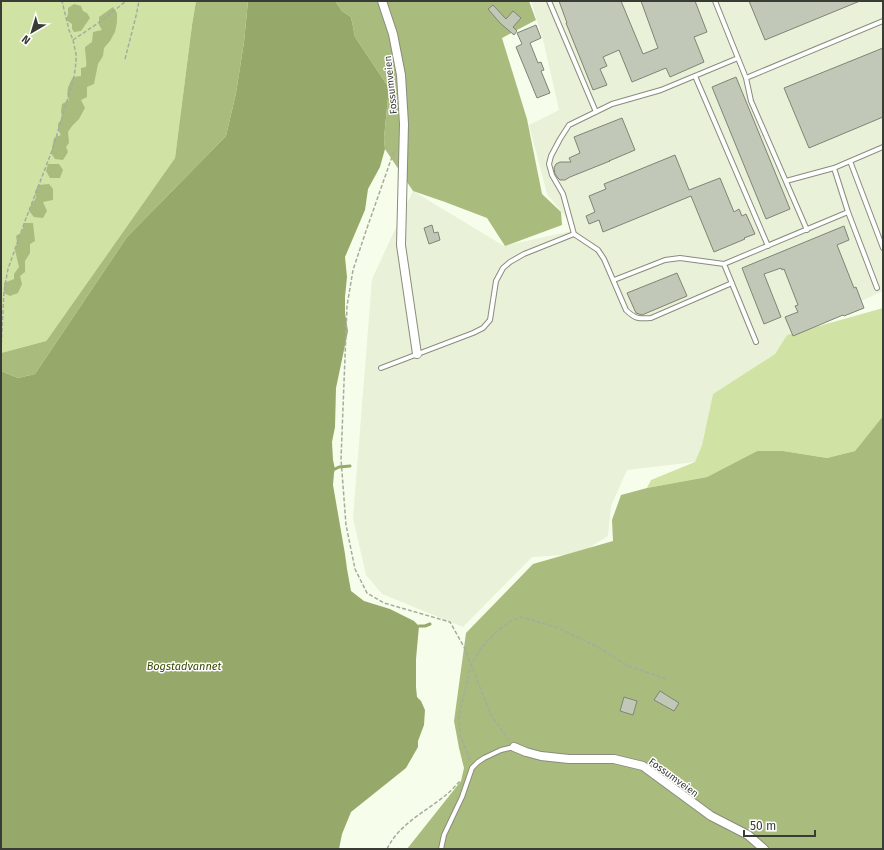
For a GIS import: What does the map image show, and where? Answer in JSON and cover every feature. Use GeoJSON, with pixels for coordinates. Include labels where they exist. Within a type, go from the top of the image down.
{"type":"FeatureCollection","features":[{"type":"Feature","properties":{"kind":"street","name":"Fossumveien"},"geometry":{"type":"LineString","coordinates":[[382,1],[393,34],[401,75],[404,124],[401,245],[417,354]]}},
{"type":"Feature","properties":{"kind":"street","name":"Fossumveien"},"geometry":{"type":"LineString","coordinates":[[514,747],[541,756],[569,759],[614,759],[643,766],[711,816],[748,835],[764,849]]}},
{"type":"Feature","properties":{"kind":"lane"},"geometry":{"type":"LineString","coordinates":[[549,1],[596,112]]}},
{"type":"Feature","properties":{"kind":"lane"},"geometry":{"type":"LineString","coordinates":[[715,1],[746,78],[751,101],[807,230]]}},
{"type":"Feature","properties":{"kind":"lane"},"geometry":{"type":"LineString","coordinates":[[746,78],[883,21]]}},
{"type":"Feature","properties":{"kind":"lane"},"geometry":{"type":"LineString","coordinates":[[732,283],[651,318],[640,319],[632,316],[626,310],[614,280],[598,250],[574,234],[563,194],[552,175],[549,164],[551,156],[569,125],[612,104],[661,90],[738,58]]}},
{"type":"Feature","properties":{"kind":"lane"},"geometry":{"type":"LineString","coordinates":[[695,76],[768,246]]}},
{"type":"Feature","properties":{"kind":"lane"},"geometry":{"type":"LineString","coordinates":[[786,181],[834,168],[883,147]]}},
{"type":"Feature","properties":{"kind":"lane"},"geometry":{"type":"LineString","coordinates":[[850,161],[883,248]]}},
{"type":"Feature","properties":{"kind":"lane"},"geometry":{"type":"LineString","coordinates":[[834,168],[848,212],[877,288]]}},
{"type":"Feature","properties":{"kind":"lane"},"geometry":{"type":"LineString","coordinates":[[614,280],[666,260],[680,258],[724,264],[848,212]]}},
{"type":"Feature","properties":{"kind":"lane"},"geometry":{"type":"LineString","coordinates":[[381,368],[483,328],[490,320],[496,281],[503,268],[524,254],[574,234]]}},
{"type":"Feature","properties":{"kind":"lane"},"geometry":{"type":"LineString","coordinates":[[724,264],[756,342]]}},
{"type":"Feature","properties":{"kind":"lane"},"geometry":{"type":"LineString","coordinates":[[441,849],[444,835],[462,797],[472,768],[484,758],[502,750],[514,747]]}},
{"type":"Feature","properties":{"kind":"path"},"geometry":{"type":"LineString","coordinates":[[1,350],[4,291],[8,269],[46,169],[74,76],[76,54],[62,1]]}},
{"type":"Feature","properties":{"kind":"path"},"geometry":{"type":"LineString","coordinates":[[73,40],[104,19],[126,1]]}},
{"type":"Feature","properties":{"kind":"path"},"geometry":{"type":"LineString","coordinates":[[125,59],[139,1]]}},
{"type":"Feature","properties":{"kind":"path"},"geometry":{"type":"LineString","coordinates":[[396,146],[353,270],[347,306],[341,459],[346,525],[355,569],[367,592],[384,603],[450,622],[464,648],[491,715],[514,747]]}},
{"type":"Feature","properties":{"kind":"path"},"geometry":{"type":"LineString","coordinates":[[472,768],[470,758],[460,735],[459,716],[471,665],[481,648],[498,630],[514,620],[522,617],[558,628],[596,646],[628,666],[666,679]]}},
{"type":"Feature","properties":{"kind":"path"},"geometry":{"type":"LineString","coordinates":[[387,849],[390,843],[408,823],[446,795],[462,779]]}},
{"type":"Feature","properties":{"kind":"shaded area"},"geometry":{"type":"Polygon","coordinates":[[[1,1],[196,1],[175,158],[47,340],[1,353],[1,1]]]}},
{"type":"Feature","properties":{"kind":"shaded area"},"geometry":{"type":"Polygon","coordinates":[[[196,1],[248,1],[244,42],[236,93],[226,136],[127,237],[35,374],[18,378],[1,371],[1,353],[47,340],[175,158],[196,1]]]}},
{"type":"Feature","properties":{"kind":"shaded area"},"geometry":{"type":"Polygon","coordinates":[[[335,1],[529,1],[536,20],[502,38],[527,119],[542,194],[561,212],[562,225],[505,246],[487,218],[413,191],[385,149],[384,138],[389,88],[355,37],[351,17],[342,11],[335,1]]]}},
{"type":"Feature","properties":{"kind":"shaded area"},"geometry":{"type":"Polygon","coordinates":[[[531,1],[883,1],[883,291],[787,335],[775,354],[713,394],[702,445],[695,462],[627,470],[611,506],[608,536],[579,554],[532,557],[463,627],[382,594],[366,575],[353,518],[372,279],[413,191],[504,246],[576,230],[547,194],[529,125],[559,110],[544,44],[531,1]]]}},
{"type":"Feature","properties":{"kind":"shaded area"},"geometry":{"type":"Polygon","coordinates":[[[74,4],[81,6],[83,11],[87,13],[90,18],[81,31],[74,32],[72,29],[72,24],[66,20],[68,8],[74,4]]]}},
{"type":"Feature","properties":{"kind":"shaded area"},"geometry":{"type":"Polygon","coordinates":[[[113,7],[117,13],[115,32],[104,48],[103,56],[98,64],[94,84],[87,87],[87,97],[81,100],[85,108],[79,119],[68,132],[69,143],[66,147],[68,152],[63,160],[55,159],[51,153],[54,138],[61,135],[58,130],[58,124],[62,118],[62,104],[69,100],[67,91],[69,85],[73,77],[81,76],[81,68],[86,67],[85,47],[92,42],[93,32],[102,30],[99,25],[99,17],[113,7]]]}},
{"type":"Feature","properties":{"kind":"shaded area"},"geometry":{"type":"Polygon","coordinates":[[[48,164],[59,164],[63,170],[60,178],[50,178],[46,171],[48,164]]]}},
{"type":"Feature","properties":{"kind":"shaded area"},"geometry":{"type":"Polygon","coordinates":[[[49,184],[53,189],[53,200],[43,202],[47,211],[43,218],[34,217],[29,211],[36,198],[35,192],[38,185],[49,184]]]}},
{"type":"Feature","properties":{"kind":"shaded area"},"geometry":{"type":"Polygon","coordinates":[[[24,223],[33,223],[35,241],[30,244],[30,253],[25,261],[25,272],[20,276],[22,284],[18,293],[10,296],[4,293],[4,283],[14,279],[14,274],[19,267],[15,250],[17,243],[16,236],[22,232],[24,223]]]}},
{"type":"Feature","properties":{"kind":"shaded area"},"geometry":{"type":"Polygon","coordinates":[[[883,308],[883,416],[855,451],[827,458],[783,451],[757,451],[707,477],[647,488],[651,480],[695,462],[702,445],[713,394],[775,354],[787,335],[883,308]]]}},
{"type":"Feature","properties":{"kind":"shaded area"},"geometry":{"type":"Polygon","coordinates":[[[883,416],[883,849],[407,849],[461,781],[464,768],[454,721],[466,633],[533,564],[613,541],[612,520],[621,495],[647,488],[707,477],[757,451],[783,451],[827,458],[855,451],[883,416]]]}},
{"type":"Feature","properties":{"kind":"water","name":"Bogstadvannet"},"geometry":{"type":"Polygon","coordinates":[[[248,1],[335,1],[342,11],[351,17],[355,37],[389,88],[384,138],[385,149],[380,167],[368,189],[365,210],[345,257],[347,277],[345,313],[348,331],[336,388],[335,427],[332,442],[335,469],[333,485],[351,591],[364,601],[390,609],[414,621],[419,626],[416,659],[416,687],[417,697],[421,701],[425,710],[424,725],[418,741],[418,747],[406,768],[351,812],[342,834],[339,849],[1,849],[1,371],[18,378],[35,374],[127,237],[226,136],[236,93],[244,42],[248,1]]]}},
{"type":"Feature","properties":{"kind":"building"},"geometry":{"type":"Polygon","coordinates":[[[559,1],[621,1],[643,54],[658,48],[641,1],[695,1],[707,32],[694,37],[704,62],[670,77],[666,68],[632,82],[619,50],[603,57],[607,66],[600,69],[607,85],[593,90],[566,23],[559,1]]]}},
{"type":"Feature","properties":{"kind":"building"},"geometry":{"type":"Polygon","coordinates":[[[749,1],[860,1],[765,40],[749,1]]]}},
{"type":"Feature","properties":{"kind":"building"},"geometry":{"type":"Polygon","coordinates":[[[493,5],[506,19],[513,11],[521,18],[513,27],[517,31],[514,35],[500,23],[488,9],[493,5]]]}},
{"type":"Feature","properties":{"kind":"building"},"geometry":{"type":"Polygon","coordinates":[[[536,25],[541,38],[530,43],[538,63],[541,62],[544,70],[541,71],[550,93],[537,98],[516,47],[522,44],[517,33],[536,25]]]}},
{"type":"Feature","properties":{"kind":"building"},"geometry":{"type":"Polygon","coordinates":[[[883,48],[883,117],[809,148],[784,88],[883,48]]]}},
{"type":"Feature","properties":{"kind":"building"},"geometry":{"type":"Polygon","coordinates":[[[736,77],[790,209],[766,219],[712,87],[736,77]]]}},
{"type":"Feature","properties":{"kind":"building"},"geometry":{"type":"Polygon","coordinates":[[[622,118],[635,150],[565,180],[560,180],[558,178],[555,174],[554,168],[556,164],[560,162],[571,162],[569,158],[580,153],[574,137],[622,118]]]}},
{"type":"Feature","properties":{"kind":"building"},"geometry":{"type":"Polygon","coordinates":[[[675,155],[689,190],[720,178],[734,212],[739,209],[742,216],[746,214],[755,234],[714,252],[691,196],[603,232],[599,220],[589,224],[586,216],[595,212],[589,196],[606,189],[604,184],[675,155]]]}},
{"type":"Feature","properties":{"kind":"building"},"geometry":{"type":"Polygon","coordinates":[[[432,225],[434,233],[438,232],[440,240],[429,244],[424,228],[432,225]]]}},
{"type":"Feature","properties":{"kind":"building"},"geometry":{"type":"Polygon","coordinates":[[[844,226],[849,240],[837,245],[854,288],[856,287],[864,308],[793,336],[785,317],[798,312],[795,306],[798,305],[784,269],[782,270],[781,268],[764,274],[781,317],[764,324],[742,268],[844,226]]]}},
{"type":"Feature","properties":{"kind":"building"},"geometry":{"type":"Polygon","coordinates":[[[677,273],[687,296],[642,315],[636,313],[627,293],[677,273]]]}},
{"type":"Feature","properties":{"kind":"building"},"geometry":{"type":"Polygon","coordinates":[[[660,691],[679,703],[674,711],[654,700],[660,691]]]}},
{"type":"Feature","properties":{"kind":"building"},"geometry":{"type":"Polygon","coordinates":[[[624,697],[637,701],[633,715],[620,711],[624,697]]]}},
{"type":"Feature","properties":{"kind":"waterway"},"geometry":{"type":"LineString","coordinates":[[335,469],[350,466]]}},
{"type":"Feature","properties":{"kind":"waterway"},"geometry":{"type":"LineString","coordinates":[[419,626],[430,624]]}}]}
